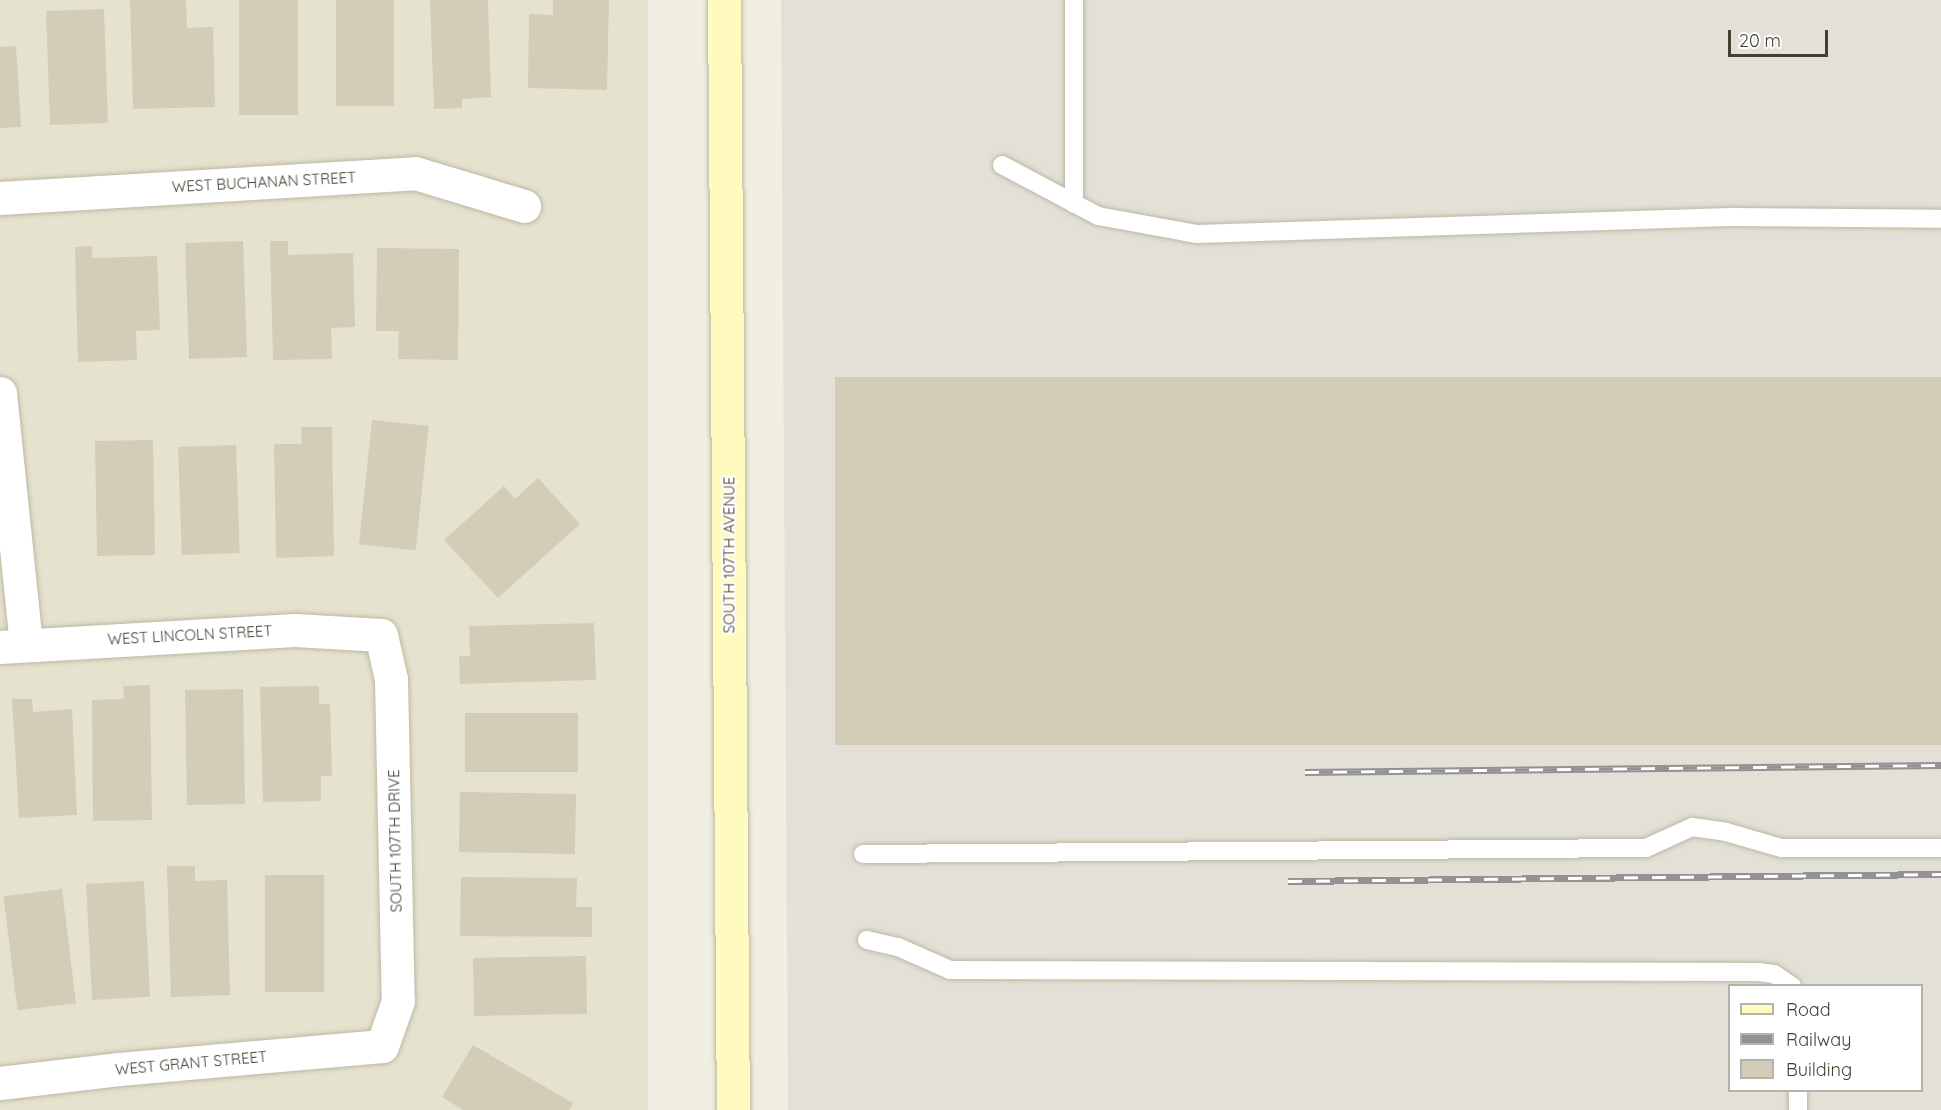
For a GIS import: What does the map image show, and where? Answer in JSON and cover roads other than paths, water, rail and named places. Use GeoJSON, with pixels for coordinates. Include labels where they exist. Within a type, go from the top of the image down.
{"type":"FeatureCollection","features":[{"type":"Feature","properties":{"kind":"main road","name":"SOUTH 107TH AVENUE"},"geometry":{"type":"LineString","coordinates":[[724,0],[733,1110]]}},
{"type":"Feature","properties":{"kind":"street","name":"WEST BUCHANAN STREET"},"geometry":{"type":"LineString","coordinates":[[0,198],[415,173],[524,206]]}},
{"type":"Feature","properties":{"kind":"street"},"geometry":{"type":"LineString","coordinates":[[0,393],[13,645]]}},
{"type":"Feature","properties":{"kind":"street","name":"WEST LINCOLN STREET"},"geometry":{"type":"LineString","coordinates":[[13,645],[295,630],[381,635]]}},
{"type":"Feature","properties":{"kind":"street","name":"SOUTH 107TH DRIVE"},"geometry":{"type":"LineString","coordinates":[[381,635],[391,679],[398,1001],[382,1046]]}},
{"type":"Feature","properties":{"kind":"street","name":"WEST GRANT STREET"},"geometry":{"type":"LineString","coordinates":[[0,1083],[382,1046]]}},
{"type":"Feature","properties":{"kind":"lane"},"geometry":{"type":"LineString","coordinates":[[1074,0],[1074,204]]}},
{"type":"Feature","properties":{"kind":"lane"},"geometry":{"type":"LineString","coordinates":[[1002,165],[1098,216],[1197,234],[1732,217],[1941,219]]}},
{"type":"Feature","properties":{"kind":"lane"},"geometry":{"type":"LineString","coordinates":[[863,854],[1646,848],[1692,826],[1726,832],[1781,848],[1941,848]]}},
{"type":"Feature","properties":{"kind":"lane"},"geometry":{"type":"LineString","coordinates":[[867,940],[898,947],[950,970],[1758,972],[1774,974],[1789,984]]}},
{"type":"Feature","properties":{"kind":"lane"},"geometry":{"type":"LineString","coordinates":[[1798,1092],[1798,1110]]}},
{"type":"Feature","properties":{"kind":"railway"},"geometry":{"type":"LineString","coordinates":[[1305,772],[1941,765]]}},
{"type":"Feature","properties":{"kind":"railway"},"geometry":{"type":"LineString","coordinates":[[1288,881],[1941,874]]}}]}
